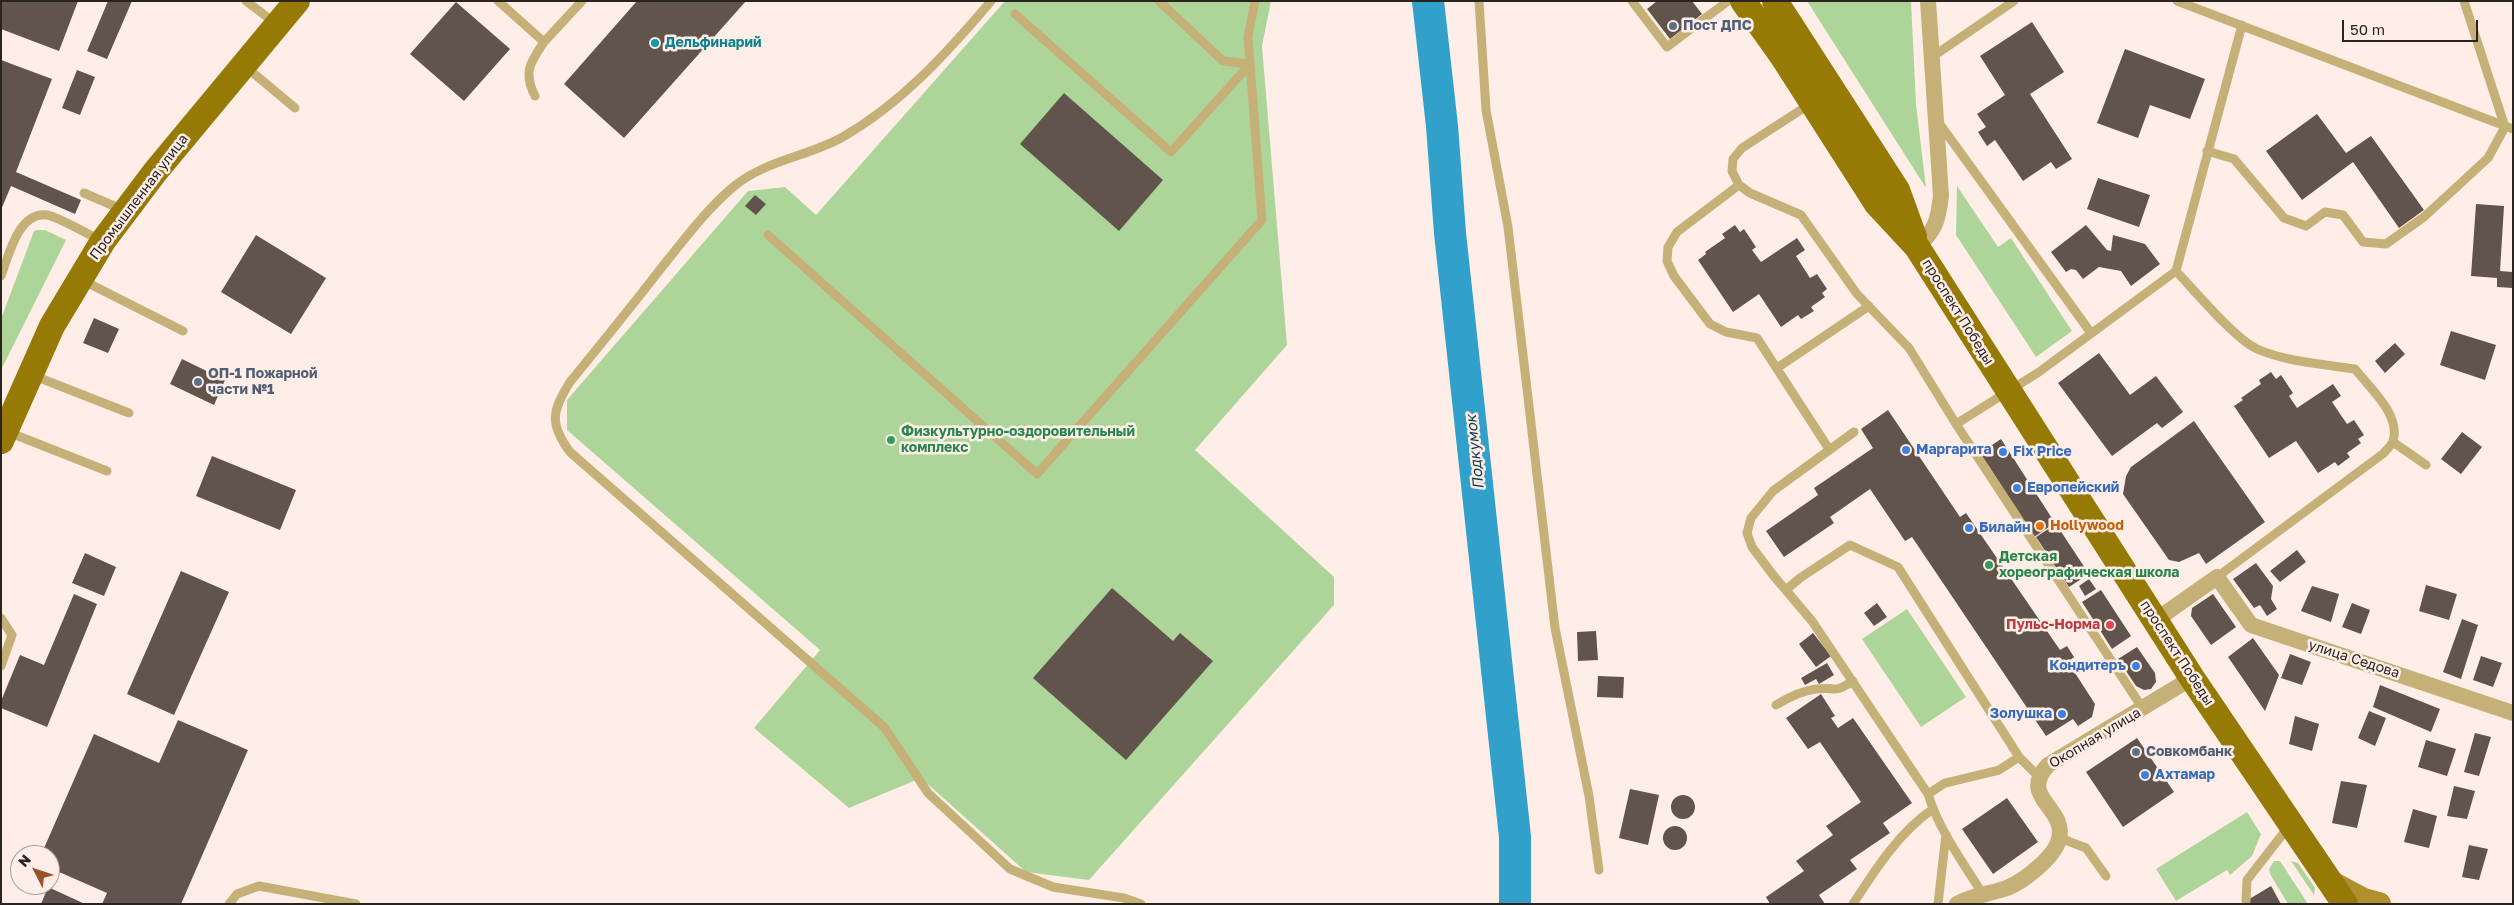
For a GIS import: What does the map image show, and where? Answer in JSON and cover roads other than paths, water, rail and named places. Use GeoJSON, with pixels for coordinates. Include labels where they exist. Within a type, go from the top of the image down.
{"type":"FeatureCollection","features":[{"type":"Feature","properties":{"kind":"main road","name":"Промышленная улица"},"geometry":{"type":"LineString","coordinates":[[3,436],[52,326],[103,241],[297,1]]}},
{"type":"Feature","properties":{"kind":"main road","name":"проспект Победы"},"geometry":{"type":"LineString","coordinates":[[1743,1],[1812,102],[1877,204],[1917,247],[2192,678],[2337,895]]}},
{"type":"Feature","properties":{"kind":"main road","name":"проспект Победы"},"geometry":{"type":"LineString","coordinates":[[1775,1],[1897,190],[1917,247]]}},
{"type":"Feature","properties":{"kind":"main road"},"geometry":{"type":"LineString","coordinates":[[2337,895],[2379,904]]}},
{"type":"Feature","properties":{"kind":"street"},"geometry":{"type":"LineString","coordinates":[[1917,247],[1931,234],[1939,216],[1941,196],[1928,1]]}},
{"type":"Feature","properties":{"kind":"street"},"geometry":{"type":"LineString","coordinates":[[2156,620],[2217,577]]}},
{"type":"Feature","properties":{"kind":"street","name":"улица Седова"},"geometry":{"type":"LineString","coordinates":[[2217,577],[2251,625],[2513,713]]}},
{"type":"Feature","properties":{"kind":"street","name":"Окопная улица"},"geometry":{"type":"LineString","coordinates":[[2060,838],[2057,819],[2037,790],[2038,776],[2048,766],[2192,678]]}},
{"type":"Feature","properties":{"kind":"street"},"geometry":{"type":"LineString","coordinates":[[1957,904],[1982,893],[2008,888],[2030,874],[2052,854],[2060,838]]}},
{"type":"Feature","properties":{"kind":"lane"},"geometry":{"type":"LineString","coordinates":[[246,1],[278,25]]}},
{"type":"Feature","properties":{"kind":"lane"},"geometry":{"type":"LineString","coordinates":[[498,1],[544,42]]}},
{"type":"Feature","properties":{"kind":"lane"},"geometry":{"type":"LineString","coordinates":[[535,96],[527,81],[532,60],[544,42],[582,1]]}},
{"type":"Feature","properties":{"kind":"lane"},"geometry":{"type":"LineString","coordinates":[[991,1],[938,61],[907,92],[873,118],[839,139],[764,167],[733,187],[700,220],[570,382],[560,399],[555,416],[558,436],[570,452],[884,727],[928,793],[1010,869],[1053,887],[1124,898],[1141,904]]}},
{"type":"Feature","properties":{"kind":"lane"},"geometry":{"type":"LineString","coordinates":[[1158,1],[1224,61],[1250,64]]}},
{"type":"Feature","properties":{"kind":"lane"},"geometry":{"type":"LineString","coordinates":[[768,236],[1037,474],[1262,220],[1248,37],[1255,1]]}},
{"type":"Feature","properties":{"kind":"lane"},"geometry":{"type":"LineString","coordinates":[[1479,1],[1486,110],[1508,227],[1555,628],[1589,796],[1599,870]]}},
{"type":"Feature","properties":{"kind":"lane"},"geometry":{"type":"LineString","coordinates":[[1632,1],[1667,48],[1728,1]]}},
{"type":"Feature","properties":{"kind":"lane"},"geometry":{"type":"LineString","coordinates":[[1932,57],[2014,1]]}},
{"type":"Feature","properties":{"kind":"lane"},"geometry":{"type":"LineString","coordinates":[[2177,1],[2509,128]]}},
{"type":"Feature","properties":{"kind":"lane"},"geometry":{"type":"LineString","coordinates":[[2464,1],[2509,128]]}},
{"type":"Feature","properties":{"kind":"lane"},"geometry":{"type":"LineString","coordinates":[[1015,14],[1171,152],[1250,64]]}},
{"type":"Feature","properties":{"kind":"lane"},"geometry":{"type":"LineString","coordinates":[[1956,424],[2008,391],[2091,333],[2176,270],[2242,26]]}},
{"type":"Feature","properties":{"kind":"lane"},"geometry":{"type":"LineString","coordinates":[[244,65],[294,108]]}},
{"type":"Feature","properties":{"kind":"lane"},"geometry":{"type":"LineString","coordinates":[[1812,102],[1742,148],[1733,159],[1732,171],[1740,185],[1750,194],[1802,214],[1857,294],[1909,348],[1956,424],[2143,709]]}},
{"type":"Feature","properties":{"kind":"lane"},"geometry":{"type":"LineString","coordinates":[[1936,119],[2091,333]]}},
{"type":"Feature","properties":{"kind":"lane"},"geometry":{"type":"LineString","coordinates":[[2207,151],[2234,159],[2284,218],[2306,226],[2325,212],[2343,215],[2363,242],[2386,244],[2424,217],[2488,158],[2509,128]]}},
{"type":"Feature","properties":{"kind":"lane"},"geometry":{"type":"LineString","coordinates":[[1740,185],[1677,232],[1668,247],[1667,261],[1674,276],[1710,324],[1726,332],[1757,338],[1829,448]]}},
{"type":"Feature","properties":{"kind":"lane"},"geometry":{"type":"LineString","coordinates":[[84,193],[114,206],[123,214]]}},
{"type":"Feature","properties":{"kind":"lane"},"geometry":{"type":"LineString","coordinates":[[1,276],[19,230],[32,218],[47,216],[103,241]]}},
{"type":"Feature","properties":{"kind":"lane"},"geometry":{"type":"LineString","coordinates":[[2176,270],[2230,326],[2255,348],[2283,358],[2355,369],[2385,406],[2394,424],[2393,442],[2384,453],[2217,577]]}},
{"type":"Feature","properties":{"kind":"lane"},"geometry":{"type":"LineString","coordinates":[[79,279],[183,331]]}},
{"type":"Feature","properties":{"kind":"lane"},"geometry":{"type":"LineString","coordinates":[[1777,368],[1869,306]]}},
{"type":"Feature","properties":{"kind":"lane"},"geometry":{"type":"LineString","coordinates":[[29,374],[129,413]]}},
{"type":"Feature","properties":{"kind":"lane"},"geometry":{"type":"LineString","coordinates":[[1854,432],[1829,448],[1773,491],[1751,518],[1748,533],[1752,547],[1812,620],[1928,794],[1933,809],[1946,834],[1982,893]]}},
{"type":"Feature","properties":{"kind":"lane"},"geometry":{"type":"LineString","coordinates":[[3,436],[107,471]]}},
{"type":"Feature","properties":{"kind":"lane"},"geometry":{"type":"LineString","coordinates":[[2393,442],[2426,465]]}},
{"type":"Feature","properties":{"kind":"lane"},"geometry":{"type":"LineString","coordinates":[[1786,590],[1800,578],[1850,545],[1898,567],[2019,757],[2038,776]]}},
{"type":"Feature","properties":{"kind":"lane"},"geometry":{"type":"LineString","coordinates":[[1,618],[12,635],[1,666]]}},
{"type":"Feature","properties":{"kind":"lane"},"geometry":{"type":"LineString","coordinates":[[1776,705],[1795,694],[1818,688],[1837,691],[1853,681]]}},
{"type":"Feature","properties":{"kind":"lane"},"geometry":{"type":"LineString","coordinates":[[1928,794],[1945,784],[1999,770],[2019,757]]}},
{"type":"Feature","properties":{"kind":"lane"},"geometry":{"type":"LineString","coordinates":[[1853,904],[1875,870],[1912,826],[1933,809]]}},
{"type":"Feature","properties":{"kind":"lane"},"geometry":{"type":"LineString","coordinates":[[2246,901],[2247,880],[2291,824]]}},
{"type":"Feature","properties":{"kind":"lane"},"geometry":{"type":"LineString","coordinates":[[1938,904],[1946,834]]}},
{"type":"Feature","properties":{"kind":"lane"},"geometry":{"type":"LineString","coordinates":[[2060,838],[2086,848],[2106,876]]}},
{"type":"Feature","properties":{"kind":"lane"},"geometry":{"type":"LineString","coordinates":[[229,904],[237,894],[259,886],[356,904]]}},
{"type":"Feature","properties":{"kind":"waterway","name":"Подкумок"},"geometry":{"type":"LineString","coordinates":[[1428,1],[1442,126],[1450,233],[1515,837],[1515,904]]}},
{"type":"Feature","properties":{"kind":"place","name":"Пост ДПС"},"geometry":{"type":"Point","coordinates":[1673,26]}},
{"type":"Feature","properties":{"kind":"place","name":"Дельфинарий"},"geometry":{"type":"Point","coordinates":[655,43]}},
{"type":"Feature","properties":{"kind":"place","name":"ОП-1 Пожарной части №1"},"geometry":{"type":"Point","coordinates":[198,382]}},
{"type":"Feature","properties":{"kind":"place","name":"Физкультурно-оздоровительный комплекс"},"geometry":{"type":"Point","coordinates":[891,440]}},
{"type":"Feature","properties":{"kind":"place","name":"Маргарита"},"geometry":{"type":"Point","coordinates":[1906,450]}},
{"type":"Feature","properties":{"kind":"place","name":"Fix Price"},"geometry":{"type":"Point","coordinates":[2003,452]}},
{"type":"Feature","properties":{"kind":"place","name":"Европейский"},"geometry":{"type":"Point","coordinates":[2017,488]}},
{"type":"Feature","properties":{"kind":"place","name":"Hollywood"},"geometry":{"type":"Point","coordinates":[2040,526]}},
{"type":"Feature","properties":{"kind":"place","name":"Билайн"},"geometry":{"type":"Point","coordinates":[1969,528]}},
{"type":"Feature","properties":{"kind":"place","name":"Детская хореографическая школа"},"geometry":{"type":"Point","coordinates":[1989,565]}},
{"type":"Feature","properties":{"kind":"place","name":"Пульс-Норма"},"geometry":{"type":"Point","coordinates":[2110,625]}},
{"type":"Feature","properties":{"kind":"place","name":"Кондитеръ"},"geometry":{"type":"Point","coordinates":[2136,666]}},
{"type":"Feature","properties":{"kind":"place","name":"Золушка"},"geometry":{"type":"Point","coordinates":[2062,714]}},
{"type":"Feature","properties":{"kind":"place","name":"Совкомбанк"},"geometry":{"type":"Point","coordinates":[2136,752]}},
{"type":"Feature","properties":{"kind":"place","name":"Ахтамар"},"geometry":{"type":"Point","coordinates":[2145,775]}}]}
